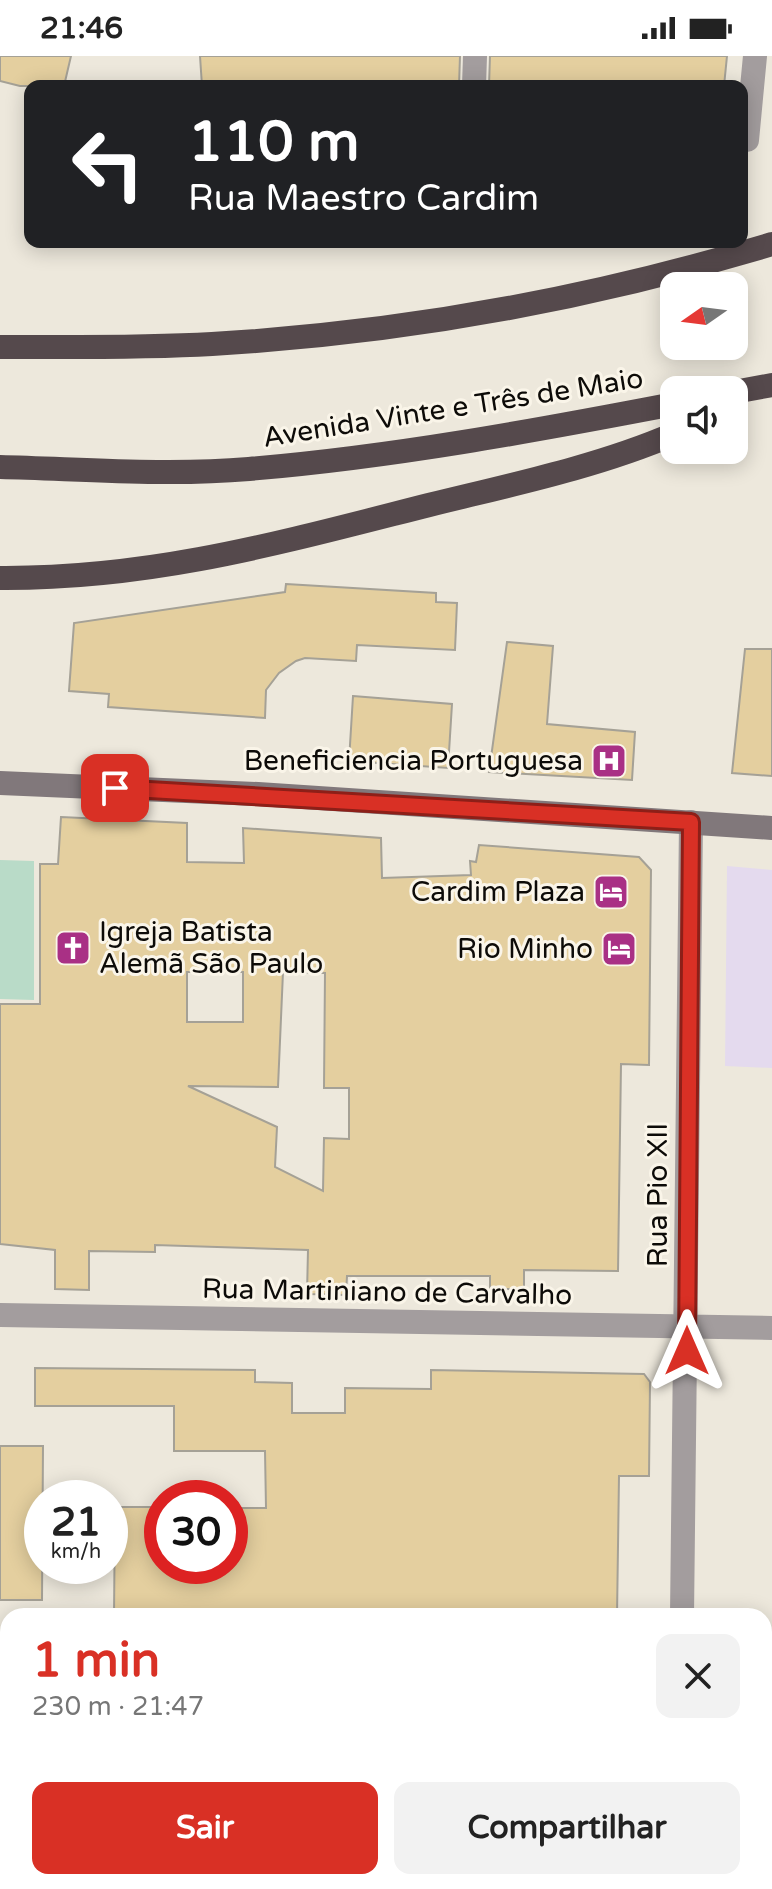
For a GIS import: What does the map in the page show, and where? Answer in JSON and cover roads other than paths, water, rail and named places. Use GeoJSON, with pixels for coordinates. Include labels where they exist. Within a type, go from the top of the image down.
{"type":"FeatureCollection","features":[{"type":"Feature","properties":{"kind":"highway"},"geometry":{"type":"LineString","coordinates":[[0,347],[212,344],[444,320],[629,284],[772,244]]}},
{"type":"Feature","properties":{"kind":"highway"},"geometry":{"type":"LineString","coordinates":[[748,389],[769,385]]}},
{"type":"Feature","properties":{"kind":"highway"},"geometry":{"type":"LineString","coordinates":[[748,397],[769,385]]}},
{"type":"Feature","properties":{"kind":"highway","name":"Avenida Vinte e Três de Maio"},"geometry":{"type":"LineString","coordinates":[[0,467],[157,471],[246,469],[379,455],[660,406]]}},
{"type":"Feature","properties":{"kind":"highway"},"geometry":{"type":"LineString","coordinates":[[0,578],[70,579],[163,568],[492,489],[660,438]]}},
{"type":"Feature","properties":{"kind":"main road"},"geometry":{"type":"LineString","coordinates":[[0,783],[258,794],[772,828]]}},
{"type":"Feature","properties":{"kind":"street"},"geometry":{"type":"LineString","coordinates":[[474,80],[475,56]]}},
{"type":"Feature","properties":{"kind":"street"},"geometry":{"type":"LineString","coordinates":[[748,130],[755,56]]}},
{"type":"Feature","properties":{"kind":"street","name":"Rua Pio XII"},"geometry":{"type":"LineString","coordinates":[[682,1608],[688,1326],[691,822]]}},
{"type":"Feature","properties":{"kind":"street","name":"Rua Martiniano de Carvalho"},"geometry":{"type":"LineString","coordinates":[[0,1315],[772,1328]]}},
{"type":"Feature","properties":{"kind":"place","name":"Beneficiencia Portuguesa"},"geometry":{"type":"Point","coordinates":[609,761]}},
{"type":"Feature","properties":{"kind":"place","name":"Cardim Plaza"},"geometry":{"type":"Point","coordinates":[611,892]}},
{"type":"Feature","properties":{"kind":"place","name":"Igreja Batista Alemã São Paulo"},"geometry":{"type":"Point","coordinates":[73,948]}},
{"type":"Feature","properties":{"kind":"place","name":"Rio Minho"},"geometry":{"type":"Point","coordinates":[619,949]}}]}
